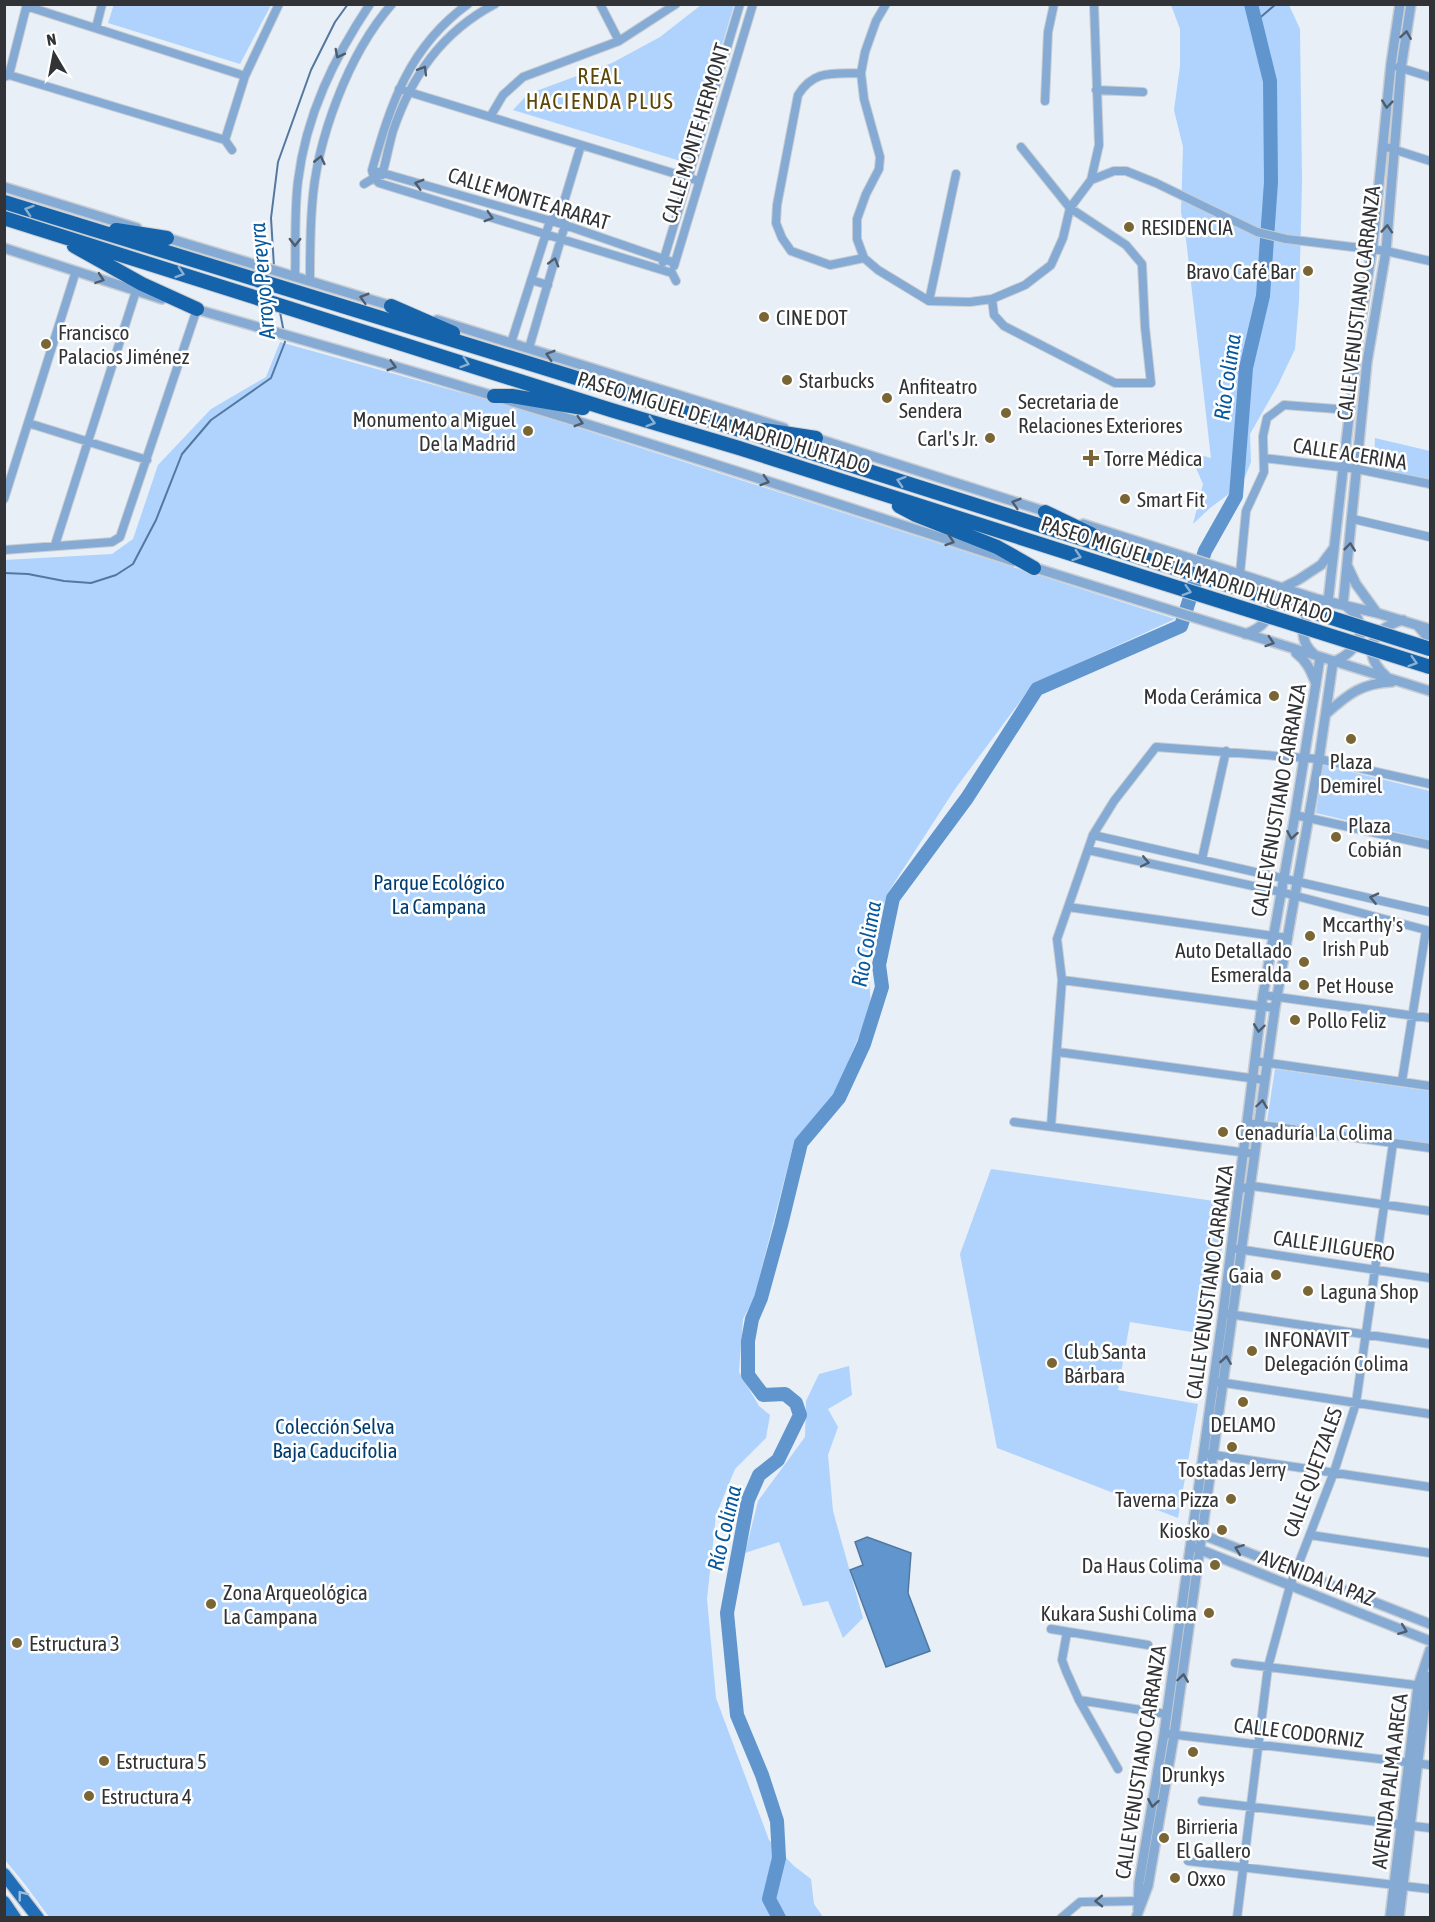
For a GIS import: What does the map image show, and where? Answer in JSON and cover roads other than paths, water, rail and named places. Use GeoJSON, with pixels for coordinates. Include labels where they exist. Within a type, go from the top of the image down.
{"type":"FeatureCollection","features":[{"type":"Feature","properties":{"kind":"highway","name":"PASEO MIGUEL DE LA MADRID HURTADO"},"geometry":{"type":"LineString","coordinates":[[4,202],[265,284],[519,360],[1431,649]]}},
{"type":"Feature","properties":{"kind":"highway","name":"PASEO MIGUEL DE LA MADRID HURTADO"},"geometry":{"type":"LineString","coordinates":[[4,218],[1431,667]]}},
{"type":"Feature","properties":{"kind":"highway"},"geometry":{"type":"LineString","coordinates":[[68,223],[167,238]]}},
{"type":"Feature","properties":{"kind":"highway"},"geometry":{"type":"LineString","coordinates":[[46,230],[142,284],[197,309]]}},
{"type":"Feature","properties":{"kind":"highway"},"geometry":{"type":"LineString","coordinates":[[391,306],[519,360]]}},
{"type":"Feature","properties":{"kind":"highway"},"geometry":{"type":"LineString","coordinates":[[494,396],[512,396],[575,407],[611,410]]}},
{"type":"Feature","properties":{"kind":"highway"},"geometry":{"type":"LineString","coordinates":[[719,423],[816,438]]}},
{"type":"Feature","properties":{"kind":"highway"},"geometry":{"type":"LineString","coordinates":[[871,490],[916,515],[997,547],[1034,568]]}},
{"type":"Feature","properties":{"kind":"highway"},"geometry":{"type":"LineString","coordinates":[[1045,512],[1136,556]]}},
{"type":"Feature","properties":{"kind":"main road"},"geometry":{"type":"LineString","coordinates":[[4,1874],[38,1917]]}},
{"type":"Feature","properties":{"kind":"main road"},"geometry":{"type":"LineString","coordinates":[[6,1908],[15,1917]]}},
{"type":"Feature","properties":{"kind":"street"},"geometry":{"type":"LineString","coordinates":[[96,28],[102,4]]}},
{"type":"Feature","properties":{"kind":"street"},"geometry":{"type":"LineString","coordinates":[[225,140],[245,76],[279,4]]}},
{"type":"Feature","properties":{"kind":"street"},"geometry":{"type":"LineString","coordinates":[[295,277],[298,178],[308,133],[325,81],[347,38],[370,4]]}},
{"type":"Feature","properties":{"kind":"street"},"geometry":{"type":"LineString","coordinates":[[310,281],[312,206],[315,180],[326,132],[351,66],[380,18],[392,4]]}},
{"type":"Feature","properties":{"kind":"street"},"geometry":{"type":"LineString","coordinates":[[375,177],[383,131],[399,90],[416,58],[438,29],[468,4]]}},
{"type":"Feature","properties":{"kind":"street"},"geometry":{"type":"LineString","coordinates":[[364,184],[382,173],[393,131],[409,93],[430,58],[454,31],[474,15],[495,4]]}},
{"type":"Feature","properties":{"kind":"street"},"geometry":{"type":"LineString","coordinates":[[600,4],[619,41]]}},
{"type":"Feature","properties":{"kind":"street"},"geometry":{"type":"LineString","coordinates":[[490,117],[503,95],[523,76],[619,41],[676,4]]}},
{"type":"Feature","properties":{"kind":"street","name":"CALLE MONTE HERMONT"},"geometry":{"type":"LineString","coordinates":[[661,269],[740,4]]}},
{"type":"Feature","properties":{"kind":"street","name":"CALLE MONTE HERMONT"},"geometry":{"type":"LineString","coordinates":[[672,273],[753,4]]}},
{"type":"Feature","properties":{"kind":"street"},"geometry":{"type":"LineString","coordinates":[[886,4],[876,21],[865,52],[861,73],[864,99],[880,157],[879,169],[866,194],[857,219],[857,239],[864,258],[878,270],[929,301],[970,302],[992,299],[1024,285],[1051,265],[1063,238],[1070,208],[1091,180],[1099,145],[1094,4]]}},
{"type":"Feature","properties":{"kind":"street"},"geometry":{"type":"LineString","coordinates":[[1046,101],[1048,32],[1054,4]]}},
{"type":"Feature","properties":{"kind":"street","name":"CALLE VENUSTIANO CARRANZA"},"geometry":{"type":"LineString","coordinates":[[1328,602],[1400,4]]}},
{"type":"Feature","properties":{"kind":"street","name":"CALLE VENUSTIANO CARRANZA"},"geometry":{"type":"LineString","coordinates":[[1343,605],[1370,340],[1386,251],[1401,68],[1411,4]]}},
{"type":"Feature","properties":{"kind":"street"},"geometry":{"type":"LineString","coordinates":[[232,150],[225,140],[7,76],[26,5],[245,76]]}},
{"type":"Feature","properties":{"kind":"street"},"geometry":{"type":"LineString","coordinates":[[725,53],[737,56]]}},
{"type":"Feature","properties":{"kind":"street"},"geometry":{"type":"LineString","coordinates":[[1391,64],[1431,77]]}},
{"type":"Feature","properties":{"kind":"street"},"geometry":{"type":"LineString","coordinates":[[861,73],[819,75],[806,83],[798,95],[777,205],[776,223],[791,251],[830,264],[864,258]]}},
{"type":"Feature","properties":{"kind":"street"},"geometry":{"type":"LineString","coordinates":[[399,90],[699,181]]}},
{"type":"Feature","properties":{"kind":"street"},"geometry":{"type":"LineString","coordinates":[[1096,90],[1143,92]]}},
{"type":"Feature","properties":{"kind":"street"},"geometry":{"type":"LineString","coordinates":[[511,343],[550,221],[563,205],[581,145]]}},
{"type":"Feature","properties":{"kind":"street"},"geometry":{"type":"LineString","coordinates":[[1383,146],[1431,161]]}},
{"type":"Feature","properties":{"kind":"street"},"geometry":{"type":"LineString","coordinates":[[992,299],[994,315],[1004,326],[1114,383],[1151,383],[1142,264],[1126,245],[1070,208],[1021,147]]}},
{"type":"Feature","properties":{"kind":"street"},"geometry":{"type":"LineString","coordinates":[[1091,180],[1114,171],[1126,171],[1257,232],[1286,239],[1386,251],[1431,261]]}},
{"type":"Feature","properties":{"kind":"street","name":"CALLE MONTE ARARAT"},"geometry":{"type":"LineString","coordinates":[[382,173],[565,225],[675,263]]}},
{"type":"Feature","properties":{"kind":"street"},"geometry":{"type":"LineString","coordinates":[[929,301],[956,174]]}},
{"type":"Feature","properties":{"kind":"street","name":"CALLE MONTE ARARAT"},"geometry":{"type":"LineString","coordinates":[[375,177],[672,273]]}},
{"type":"Feature","properties":{"kind":"street"},"geometry":{"type":"LineString","coordinates":[[298,178],[315,180]]}},
{"type":"Feature","properties":{"kind":"street"},"geometry":{"type":"LineString","coordinates":[[4,187],[530,348],[1282,588],[1431,629]]}},
{"type":"Feature","properties":{"kind":"street"},"geometry":{"type":"LineString","coordinates":[[530,348],[565,225],[563,205]]}},
{"type":"Feature","properties":{"kind":"street"},"geometry":{"type":"LineString","coordinates":[[296,206],[312,206]]}},
{"type":"Feature","properties":{"kind":"street"},"geometry":{"type":"LineString","coordinates":[[4,248],[278,334],[494,396],[1034,568],[1431,691]]}},
{"type":"Feature","properties":{"kind":"street"},"geometry":{"type":"LineString","coordinates":[[4,500],[76,271]]}},
{"type":"Feature","properties":{"kind":"street"},"geometry":{"type":"LineString","coordinates":[[672,273],[676,281]]}},
{"type":"Feature","properties":{"kind":"street"},"geometry":{"type":"LineString","coordinates":[[531,280],[548,285]]}},
{"type":"Feature","properties":{"kind":"street"},"geometry":{"type":"LineString","coordinates":[[55,546],[136,291]]}},
{"type":"Feature","properties":{"kind":"street"},"geometry":{"type":"LineString","coordinates":[[4,550],[112,542],[120,537],[197,309]]}},
{"type":"Feature","properties":{"kind":"street"},"geometry":{"type":"LineString","coordinates":[[1358,338],[1370,340]]}},
{"type":"Feature","properties":{"kind":"street"},"geometry":{"type":"LineString","coordinates":[[1240,574],[1246,511],[1264,472],[1263,436],[1267,418],[1284,405],[1350,410]]}},
{"type":"Feature","properties":{"kind":"street"},"geometry":{"type":"LineString","coordinates":[[28,423],[147,460]]}},
{"type":"Feature","properties":{"kind":"street","name":"CALLE ACERINA"},"geometry":{"type":"LineString","coordinates":[[1264,458],[1357,469],[1431,484]]}},
{"type":"Feature","properties":{"kind":"street"},"geometry":{"type":"LineString","coordinates":[[1353,519],[1431,537]]}},
{"type":"Feature","properties":{"kind":"street"},"geometry":{"type":"LineString","coordinates":[[1282,588],[1321,565],[1334,547]]}},
{"type":"Feature","properties":{"kind":"street"},"geometry":{"type":"LineString","coordinates":[[1348,567],[1356,584],[1377,613]]}},
{"type":"Feature","properties":{"kind":"street"},"geometry":{"type":"LineString","coordinates":[[1245,634],[1261,626],[1269,616],[1271,609],[1269,592],[1257,580]]}},
{"type":"Feature","properties":{"kind":"street"},"geometry":{"type":"LineString","coordinates":[[1320,658],[1306,645],[1303,626],[1312,610],[1328,602]]}},
{"type":"Feature","properties":{"kind":"street"},"geometry":{"type":"LineString","coordinates":[[1333,662],[1350,653],[1358,643],[1360,636],[1357,618],[1349,608],[1343,605]]}},
{"type":"Feature","properties":{"kind":"street"},"geometry":{"type":"LineString","coordinates":[[1389,679],[1373,661],[1373,642],[1384,627],[1402,620]]}},
{"type":"Feature","properties":{"kind":"street"},"geometry":{"type":"LineString","coordinates":[[1417,625],[1431,639]]}},
{"type":"Feature","properties":{"kind":"street"},"geometry":{"type":"LineString","coordinates":[[1289,648],[1307,663],[1317,686]]}},
{"type":"Feature","properties":{"kind":"street","name":"CALLE VENUSTIANO CARRANZA"},"geometry":{"type":"LineString","coordinates":[[1169,1735],[1167,1710],[1193,1530],[1208,1454],[1237,1249],[1240,1189],[1263,995],[1320,658]]}},
{"type":"Feature","properties":{"kind":"street","name":"CALLE VENUSTIANO CARRANZA"},"geometry":{"type":"LineString","coordinates":[[1237,1249],[1252,1186],[1275,1008],[1319,759],[1333,662]]}},
{"type":"Feature","properties":{"kind":"street"},"geometry":{"type":"LineString","coordinates":[[1326,714],[1358,688],[1376,683],[1400,682]]}},
{"type":"Feature","properties":{"kind":"street"},"geometry":{"type":"LineString","coordinates":[[1051,1126],[1062,980],[1057,939],[1093,835],[1114,801],[1156,747],[1305,757],[1431,784]]}},
{"type":"Feature","properties":{"kind":"street"},"geometry":{"type":"LineString","coordinates":[[1202,859],[1227,751]]}},
{"type":"Feature","properties":{"kind":"street"},"geometry":{"type":"LineString","coordinates":[[1295,815],[1431,845]]}},
{"type":"Feature","properties":{"kind":"street"},"geometry":{"type":"LineString","coordinates":[[1093,835],[1430,909]]}},
{"type":"Feature","properties":{"kind":"street"},"geometry":{"type":"LineString","coordinates":[[1088,850],[1295,895],[1428,930],[1402,1082]]}},
{"type":"Feature","properties":{"kind":"street"},"geometry":{"type":"LineString","coordinates":[[1068,907],[1288,938]]}},
{"type":"Feature","properties":{"kind":"street"},"geometry":{"type":"LineString","coordinates":[[1062,980],[1275,1008]]}},
{"type":"Feature","properties":{"kind":"street"},"geometry":{"type":"LineString","coordinates":[[1263,995],[1431,1018]]}},
{"type":"Feature","properties":{"kind":"street"},"geometry":{"type":"LineString","coordinates":[[1058,1052],[1265,1080]]}},
{"type":"Feature","properties":{"kind":"street"},"geometry":{"type":"LineString","coordinates":[[1255,1061],[1431,1086]]}},
{"type":"Feature","properties":{"kind":"street"},"geometry":{"type":"LineString","coordinates":[[1014,1122],[1256,1154]]}},
{"type":"Feature","properties":{"kind":"street"},"geometry":{"type":"LineString","coordinates":[[1247,1123],[1431,1148]]}},
{"type":"Feature","properties":{"kind":"street","name":"CALLE QUETZALES"},"geometry":{"type":"LineString","coordinates":[[1237,1917],[1268,1667],[1290,1586],[1334,1472],[1356,1403],[1394,1143]]}},
{"type":"Feature","properties":{"kind":"street"},"geometry":{"type":"LineString","coordinates":[[1240,1189],[1252,1186],[1431,1211]]}},
{"type":"Feature","properties":{"kind":"street","name":"CALLE JILGUERO"},"geometry":{"type":"LineString","coordinates":[[1237,1249],[1431,1278]]}},
{"type":"Feature","properties":{"kind":"street"},"geometry":{"type":"LineString","coordinates":[[1228,1314],[1431,1344]]}},
{"type":"Feature","properties":{"kind":"street"},"geometry":{"type":"LineString","coordinates":[[1218,1382],[1431,1414]]}},
{"type":"Feature","properties":{"kind":"street"},"geometry":{"type":"LineString","coordinates":[[1208,1454],[1431,1487]]}},
{"type":"Feature","properties":{"kind":"street","name":"CALLE VENUSTIANO CARRANZA"},"geometry":{"type":"LineString","coordinates":[[1137,1914],[1169,1735],[1179,1707],[1202,1534],[1208,1454]]}},
{"type":"Feature","properties":{"kind":"street","name":"AVENIDA LA PAZ"},"geometry":{"type":"LineString","coordinates":[[1193,1530],[1431,1624]]}},
{"type":"Feature","properties":{"kind":"street"},"geometry":{"type":"LineString","coordinates":[[1310,1535],[1431,1553]]}},
{"type":"Feature","properties":{"kind":"street","name":"AVENIDA LA PAZ"},"geometry":{"type":"LineString","coordinates":[[1191,1546],[1431,1641]]}},
{"type":"Feature","properties":{"kind":"street"},"geometry":{"type":"LineString","coordinates":[[1051,1629],[1148,1645]]}},
{"type":"Feature","properties":{"kind":"street"},"geometry":{"type":"LineString","coordinates":[[1067,1632],[1062,1660],[1079,1700],[1118,1769]]}},
{"type":"Feature","properties":{"kind":"street","name":"AVENIDA PALMA ARECA"},"geometry":{"type":"LineString","coordinates":[[1390,1917],[1398,1885],[1413,1763],[1431,1650]]}},
{"type":"Feature","properties":{"kind":"street"},"geometry":{"type":"LineString","coordinates":[[1235,1663],[1425,1687]]}},
{"type":"Feature","properties":{"kind":"street","name":"AVENIDA PALMA ARECA"},"geometry":{"type":"LineString","coordinates":[[1425,1687],[1431,1676]]}},
{"type":"Feature","properties":{"kind":"street"},"geometry":{"type":"LineString","coordinates":[[1079,1700],[1167,1710],[1179,1707]]}},
{"type":"Feature","properties":{"kind":"street","name":"CALLE CODORNIZ"},"geometry":{"type":"LineString","coordinates":[[1169,1735],[1431,1765]]}},
{"type":"Feature","properties":{"kind":"street"},"geometry":{"type":"LineString","coordinates":[[1202,1801],[1431,1828]]}},
{"type":"Feature","properties":{"kind":"street"},"geometry":{"type":"LineString","coordinates":[[1188,1861],[1431,1889]]}},
{"type":"Feature","properties":{"kind":"street","name":"AVENIDA PALMA ARECA"},"geometry":{"type":"LineString","coordinates":[[1398,1885],[1399,1917]]}},
{"type":"Feature","properties":{"kind":"street"},"geometry":{"type":"LineString","coordinates":[[1061,1917],[1080,1902],[1140,1901]]}},
{"type":"Feature","properties":{"kind":"waterway","name":"Arroyo Pereyra"},"geometry":{"type":"LineString","coordinates":[[274,267],[271,218],[278,162],[311,70],[335,22],[348,4]]}},
{"type":"Feature","properties":{"kind":"waterway","name":"Río Colima"},"geometry":{"type":"LineString","coordinates":[[779,1918],[769,1899],[779,1858],[777,1821],[762,1775],[737,1715],[727,1613],[748,1500],[759,1475],[778,1460],[800,1415],[796,1403],[785,1394],[763,1395],[748,1375],[748,1341],[752,1319],[761,1298],[801,1143],[839,1098],[864,1044],[882,987],[879,965],[893,898],[967,798],[1037,689],[1181,626],[1205,551],[1236,496],[1246,368],[1263,296],[1271,182],[1270,81],[1251,4]]}},
{"type":"Feature","properties":{"kind":"waterway"},"geometry":{"type":"LineString","coordinates":[[1255,22],[1276,4]]}},
{"type":"Feature","properties":{"kind":"waterway","name":"Arroyo Pereyra"},"geometry":{"type":"LineString","coordinates":[[280,312],[284,333]]}},
{"type":"Feature","properties":{"kind":"waterway","name":"Arroyo Pereyra"},"geometry":{"type":"LineString","coordinates":[[4,573],[91,583],[116,575],[133,564],[156,520],[182,454],[211,420],[271,378],[285,338]]}},
{"type":"Feature","properties":{"kind":"place","name":"RESIDENCIA"},"geometry":{"type":"Point","coordinates":[1129,227]}},
{"type":"Feature","properties":{"kind":"place","name":"Bravo Café Bar"},"geometry":{"type":"Point","coordinates":[1308,271]}},
{"type":"Feature","properties":{"kind":"place","name":"CINE DOT"},"geometry":{"type":"Point","coordinates":[764,317]}},
{"type":"Feature","properties":{"kind":"place","name":"Francisco Palacios Jiménez"},"geometry":{"type":"Point","coordinates":[46,344]}},
{"type":"Feature","properties":{"kind":"place","name":"Starbucks"},"geometry":{"type":"Point","coordinates":[787,380]}},
{"type":"Feature","properties":{"kind":"place","name":"Anfiteatro Sendera"},"geometry":{"type":"Point","coordinates":[887,398]}},
{"type":"Feature","properties":{"kind":"place","name":"Secretaria de Relaciones Exteriores"},"geometry":{"type":"Point","coordinates":[1006,413]}},
{"type":"Feature","properties":{"kind":"place","name":"Monumento a Miguel De la Madrid"},"geometry":{"type":"Point","coordinates":[528,431]}},
{"type":"Feature","properties":{"kind":"place","name":"Carl's Jr."},"geometry":{"type":"Point","coordinates":[990,438]}},
{"type":"Feature","properties":{"kind":"place","name":"Torre Médica"},"geometry":{"type":"Point","coordinates":[1091,458]}},
{"type":"Feature","properties":{"kind":"place","name":"Smart Fit"},"geometry":{"type":"Point","coordinates":[1125,499]}},
{"type":"Feature","properties":{"kind":"place","name":"Moda Cerámica"},"geometry":{"type":"Point","coordinates":[1274,696]}},
{"type":"Feature","properties":{"kind":"place","name":"Plaza Demirel"},"geometry":{"type":"Point","coordinates":[1351,739]}},
{"type":"Feature","properties":{"kind":"place","name":"Plaza Cobián"},"geometry":{"type":"Point","coordinates":[1336,837]}},
{"type":"Feature","properties":{"kind":"place","name":"Mccarthy's Irish Pub"},"geometry":{"type":"Point","coordinates":[1310,936]}},
{"type":"Feature","properties":{"kind":"place","name":"Auto Detallado Esmeralda"},"geometry":{"type":"Point","coordinates":[1304,962]}},
{"type":"Feature","properties":{"kind":"place","name":"Pet House"},"geometry":{"type":"Point","coordinates":[1304,985]}},
{"type":"Feature","properties":{"kind":"place","name":"Pollo Feliz"},"geometry":{"type":"Point","coordinates":[1295,1020]}},
{"type":"Feature","properties":{"kind":"place","name":"Cenaduría La Colima"},"geometry":{"type":"Point","coordinates":[1223,1132]}},
{"type":"Feature","properties":{"kind":"place","name":"Gaia"},"geometry":{"type":"Point","coordinates":[1276,1275]}},
{"type":"Feature","properties":{"kind":"place","name":"Laguna Shop"},"geometry":{"type":"Point","coordinates":[1308,1291]}},
{"type":"Feature","properties":{"kind":"place","name":"INFONAVIT Delegación Colima"},"geometry":{"type":"Point","coordinates":[1252,1351]}},
{"type":"Feature","properties":{"kind":"place","name":"Club Santa Bárbara"},"geometry":{"type":"Point","coordinates":[1052,1363]}},
{"type":"Feature","properties":{"kind":"place","name":"DELAMO"},"geometry":{"type":"Point","coordinates":[1243,1402]}},
{"type":"Feature","properties":{"kind":"place","name":"Tostadas Jerry"},"geometry":{"type":"Point","coordinates":[1232,1447]}},
{"type":"Feature","properties":{"kind":"place","name":"Taverna Pizza"},"geometry":{"type":"Point","coordinates":[1231,1499]}},
{"type":"Feature","properties":{"kind":"place","name":"Kiosko"},"geometry":{"type":"Point","coordinates":[1222,1530]}},
{"type":"Feature","properties":{"kind":"place","name":"Da Haus Colima"},"geometry":{"type":"Point","coordinates":[1215,1565]}},
{"type":"Feature","properties":{"kind":"place","name":"Zona Arqueológica La Campana"},"geometry":{"type":"Point","coordinates":[211,1604]}},
{"type":"Feature","properties":{"kind":"place","name":"Kukara Sushi Colima"},"geometry":{"type":"Point","coordinates":[1209,1613]}},
{"type":"Feature","properties":{"kind":"place","name":"Estructura 3"},"geometry":{"type":"Point","coordinates":[17,1643]}},
{"type":"Feature","properties":{"kind":"place","name":"Drunkys"},"geometry":{"type":"Point","coordinates":[1193,1752]}},
{"type":"Feature","properties":{"kind":"place","name":"Estructura 5"},"geometry":{"type":"Point","coordinates":[104,1761]}},
{"type":"Feature","properties":{"kind":"place","name":"Estructura 4"},"geometry":{"type":"Point","coordinates":[89,1796]}},
{"type":"Feature","properties":{"kind":"place","name":"Birrieria El Gallero"},"geometry":{"type":"Point","coordinates":[1164,1838]}},
{"type":"Feature","properties":{"kind":"place","name":"Oxxo"},"geometry":{"type":"Point","coordinates":[1175,1878]}},
{"type":"Feature","properties":{"kind":"district","name":"REAL HACIENDA PLUS"},"geometry":{"type":"Point","coordinates":[600,88]}},
{"type":"Feature","properties":{"kind":"park label","name":"Parque Ecológico La Campana"},"geometry":{"type":"Point","coordinates":[439,894]}},
{"type":"Feature","properties":{"kind":"park label","name":"Colección Selva Baja Caducifolia"},"geometry":{"type":"Point","coordinates":[335,1438]}}]}
